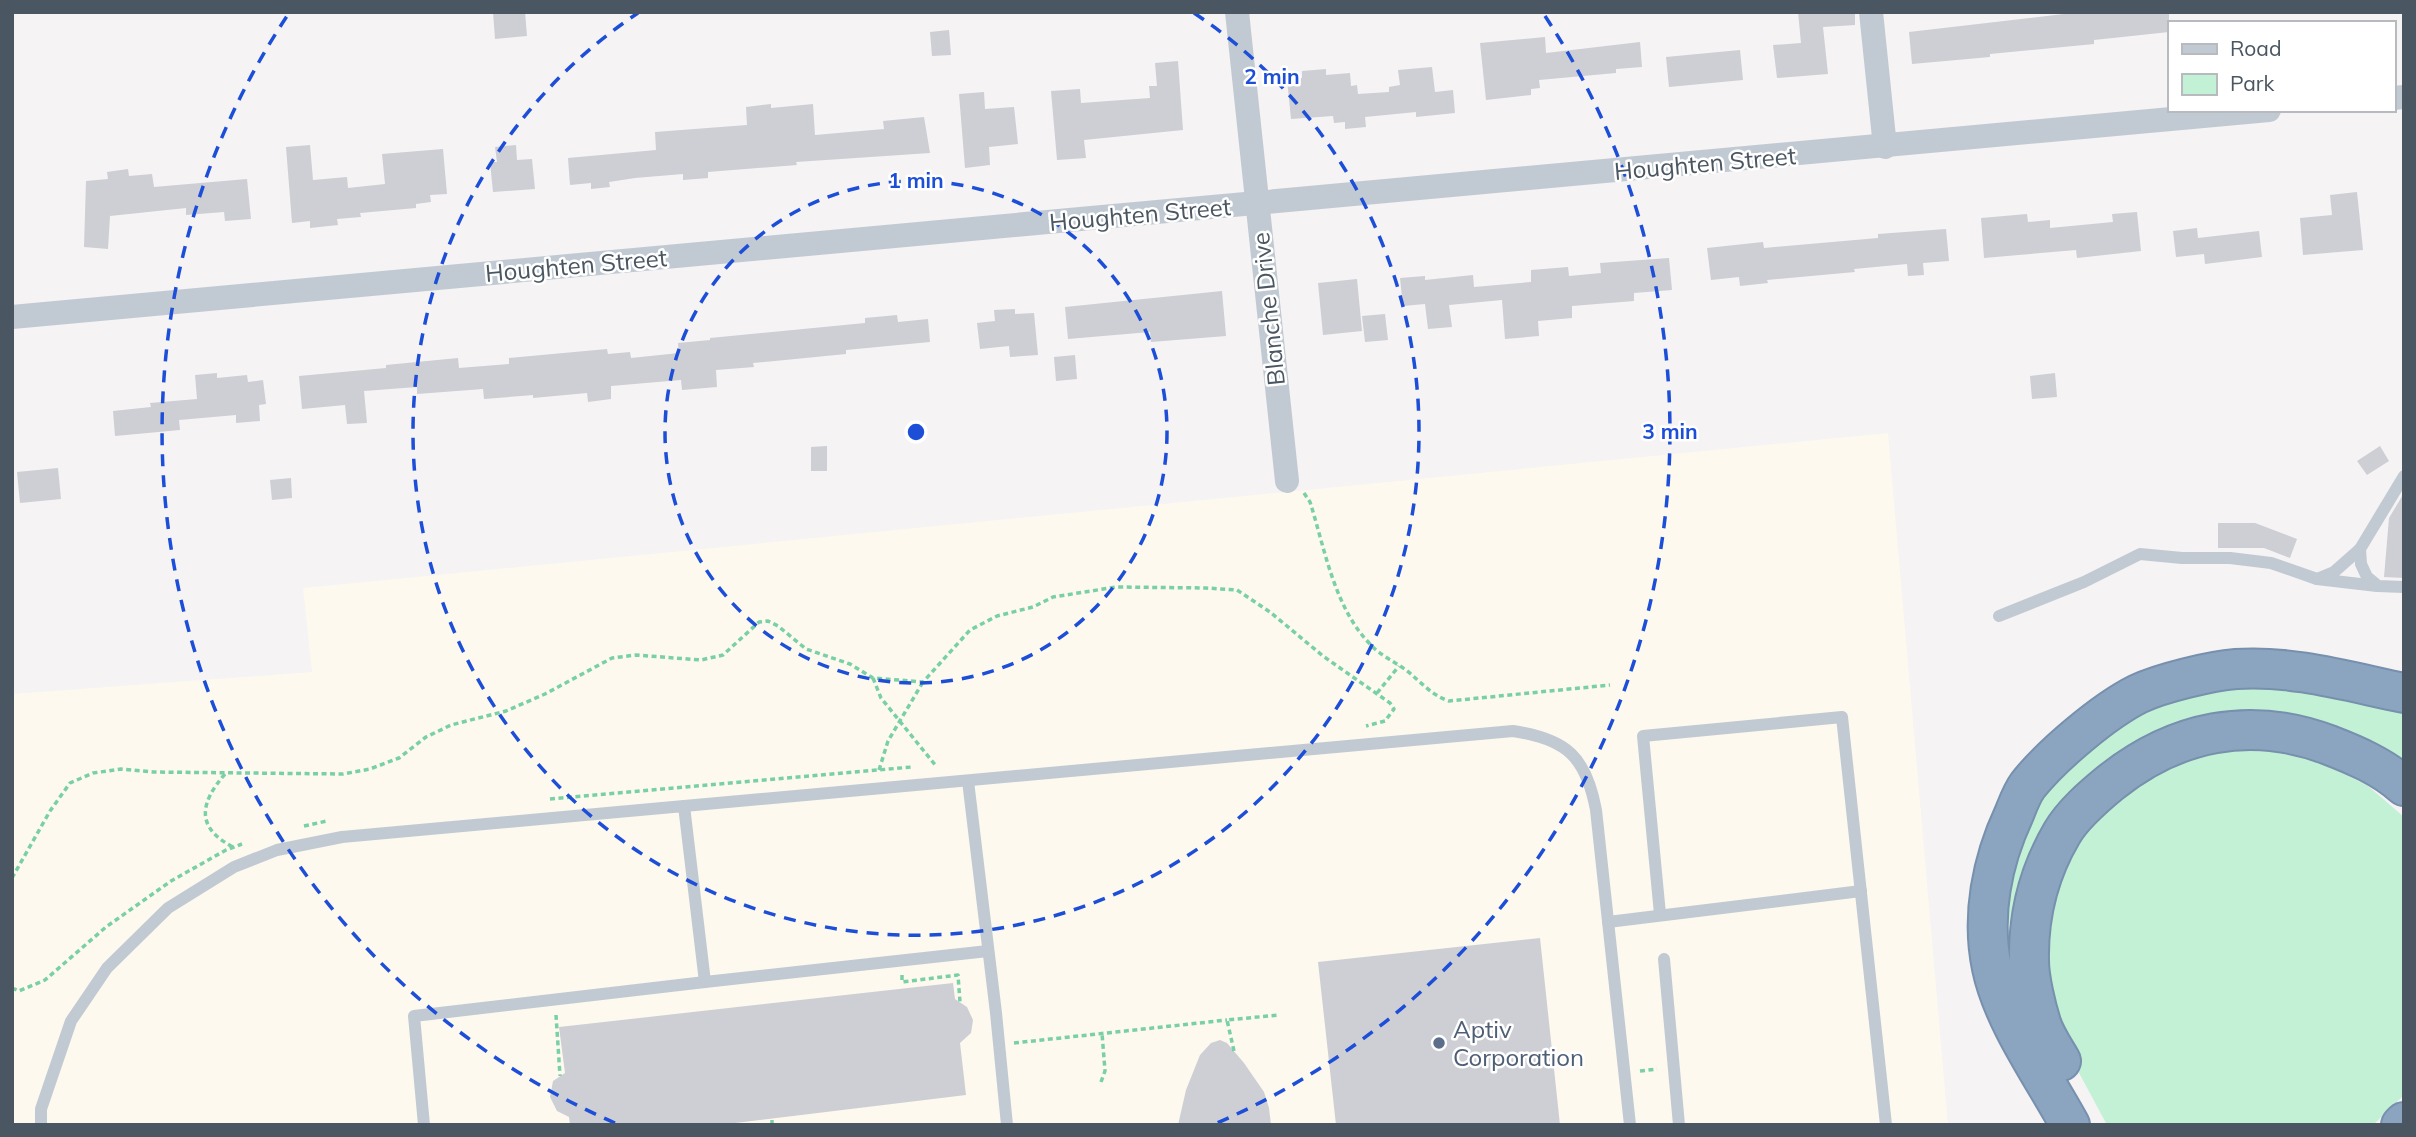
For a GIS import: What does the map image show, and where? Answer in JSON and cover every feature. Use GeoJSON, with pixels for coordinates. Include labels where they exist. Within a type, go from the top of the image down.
{"type":"FeatureCollection","features":[{"type":"Feature","properties":{"kind":"highway"},"geometry":{"type":"LineString","coordinates":[[2070,1125],[2006,1012],[1992,968],[1987,904],[2000,843],[2027,787],[2059,753],[2090,727],[2138,694],[2176,681],[2236,669],[2295,671],[2404,693]]}},
{"type":"Feature","properties":{"kind":"highway"},"geometry":{"type":"LineString","coordinates":[[2095,1125],[2042,1025],[2028,964],[2031,918],[2045,867],[2063,831],[2093,797],[2122,773],[2158,750],[2200,735],[2253,729],[2309,737],[2369,763],[2404,786]]}},
{"type":"Feature","properties":{"kind":"street","name":"Blanche Drive"},"geometry":{"type":"LineString","coordinates":[[1237,12],[1287,481]]}},
{"type":"Feature","properties":{"kind":"street"},"geometry":{"type":"LineString","coordinates":[[1871,12],[1885,147]]}},
{"type":"Feature","properties":{"kind":"street","name":"Houghten Street"},"geometry":{"type":"LineString","coordinates":[[12,317],[2248,112]]}},
{"type":"Feature","properties":{"kind":"lane"},"geometry":{"type":"LineString","coordinates":[[2317,579],[2334,572],[2360,549],[2404,476]]}},
{"type":"Feature","properties":{"kind":"lane"},"geometry":{"type":"LineString","coordinates":[[2360,549],[2361,564],[2367,577],[2378,586]]}},
{"type":"Feature","properties":{"kind":"lane"},"geometry":{"type":"LineString","coordinates":[[1999,616],[2084,582],[2140,554],[2182,558],[2230,558],[2271,563],[2317,579],[2404,587]]}},
{"type":"Feature","properties":{"kind":"lane"},"geometry":{"type":"LineString","coordinates":[[1660,915],[1643,736],[1842,716],[1886,1125]]}},
{"type":"Feature","properties":{"kind":"lane"},"geometry":{"type":"LineString","coordinates":[[41,1125],[41,1109],[71,1021],[107,968],[168,908],[234,867],[278,850],[342,837],[1513,732],[1536,734],[1553,741],[1569,752],[1586,772],[1596,810],[1630,1125]]}},
{"type":"Feature","properties":{"kind":"lane"},"geometry":{"type":"LineString","coordinates":[[968,781],[1007,1125]]}},
{"type":"Feature","properties":{"kind":"lane"},"geometry":{"type":"LineString","coordinates":[[684,806],[705,982]]}},
{"type":"Feature","properties":{"kind":"lane"},"geometry":{"type":"LineString","coordinates":[[1608,922],[1861,891]]}},
{"type":"Feature","properties":{"kind":"lane"},"geometry":{"type":"LineString","coordinates":[[424,1125],[414,1016],[988,951]]}},
{"type":"Feature","properties":{"kind":"lane"},"geometry":{"type":"LineString","coordinates":[[1664,959],[1679,1125]]}},
{"type":"Feature","properties":{"kind":"path"},"geometry":{"type":"LineString","coordinates":[[1287,481],[1296,482],[1310,502],[1341,600],[1353,621],[1371,645],[1435,696],[1450,701],[1610,685]]}},
{"type":"Feature","properties":{"kind":"path"},"geometry":{"type":"LineString","coordinates":[[873,789],[888,741],[898,722],[923,682],[970,630],[997,616],[1033,607],[1053,597],[1116,587],[1237,590],[1270,612],[1323,656],[1377,693],[1394,709],[1385,720],[1359,727]]}},
{"type":"Feature","properties":{"kind":"path"},"geometry":{"type":"LineString","coordinates":[[12,878],[50,811],[70,783],[93,773],[121,769],[153,772],[344,774],[370,769],[399,758],[426,737],[451,725],[506,711],[545,694],[612,658],[636,655],[701,660],[723,655],[758,622],[768,621],[778,625],[806,649],[850,664],[873,678],[923,682]]}},
{"type":"Feature","properties":{"kind":"path"},"geometry":{"type":"LineString","coordinates":[[1377,693],[1399,666]]}},
{"type":"Feature","properties":{"kind":"path"},"geometry":{"type":"LineString","coordinates":[[873,678],[881,698],[935,765],[938,774]]}},
{"type":"Feature","properties":{"kind":"path"},"geometry":{"type":"LineString","coordinates":[[541,800],[935,765]]}},
{"type":"Feature","properties":{"kind":"path"},"geometry":{"type":"LineString","coordinates":[[226,772],[211,790],[204,806],[206,823],[219,839],[233,847]]}},
{"type":"Feature","properties":{"kind":"path"},"geometry":{"type":"LineString","coordinates":[[299,827],[331,820]]}},
{"type":"Feature","properties":{"kind":"path"},"geometry":{"type":"LineString","coordinates":[[12,988],[19,991],[45,980],[106,926],[170,881],[233,847],[251,841]]}},
{"type":"Feature","properties":{"kind":"path"},"geometry":{"type":"LineString","coordinates":[[902,974],[902,982],[958,975],[960,1002]]}},
{"type":"Feature","properties":{"kind":"path"},"geometry":{"type":"LineString","coordinates":[[556,1014],[561,1076]]}},
{"type":"Feature","properties":{"kind":"path"},"geometry":{"type":"LineString","coordinates":[[1012,1044],[1279,1015]]}},
{"type":"Feature","properties":{"kind":"path"},"geometry":{"type":"LineString","coordinates":[[1227,1020],[1234,1052]]}},
{"type":"Feature","properties":{"kind":"path"},"geometry":{"type":"LineString","coordinates":[[1101,1082],[1105,1071],[1102,1033]]}},
{"type":"Feature","properties":{"kind":"shaded area"},"geometry":{"type":"Polygon","coordinates":[[[1888,433],[1948,1125],[12,1125],[12,694],[312,672],[303,588],[1888,433]]]}},
{"type":"Feature","properties":{"kind":"green space"},"geometry":{"type":"Polygon","coordinates":[[[2227,685],[2279,685],[2404,710],[2404,768],[2340,732],[2117,755],[2018,924],[2004,923],[2008,886],[2023,828],[2055,778],[2097,738],[2172,695],[2227,685]]]}},
{"type":"Feature","properties":{"kind":"green space"},"geometry":{"type":"Polygon","coordinates":[[[2227,750],[2282,752],[2327,765],[2368,786],[2404,817],[2404,1095],[2373,1125],[2107,1125],[2055,1028],[2044,986],[2044,918],[2062,865],[2095,816],[2137,781],[2185,759],[2227,750]]]}},
{"type":"Feature","properties":{"kind":"building"},"geometry":{"type":"Polygon","coordinates":[[[493,12],[525,12],[527,36],[495,39],[493,12]]]}},
{"type":"Feature","properties":{"kind":"building"},"geometry":{"type":"Polygon","coordinates":[[[1798,12],[1855,12],[1855,25],[1823,27],[1828,74],[1777,78],[1773,45],[1801,43],[1798,12]]]}},
{"type":"Feature","properties":{"kind":"building"},"geometry":{"type":"Polygon","coordinates":[[[2081,12],[2169,12],[2168,32],[2094,40],[2094,44],[1990,54],[1990,57],[1912,64],[1909,32],[2081,12]]]}},
{"type":"Feature","properties":{"kind":"building"},"geometry":{"type":"Polygon","coordinates":[[[949,30],[951,55],[932,56],[930,32],[949,30]]]}},
{"type":"Feature","properties":{"kind":"building"},"geometry":{"type":"Polygon","coordinates":[[[1545,37],[1546,53],[1640,42],[1642,67],[1616,69],[1616,73],[1539,80],[1540,88],[1531,89],[1531,95],[1486,100],[1480,43],[1545,37]]]}},
{"type":"Feature","properties":{"kind":"building"},"geometry":{"type":"Polygon","coordinates":[[[1740,50],[1743,80],[1669,87],[1666,57],[1740,50]]]}},
{"type":"Feature","properties":{"kind":"building"},"geometry":{"type":"Polygon","coordinates":[[[1178,61],[1183,130],[1084,140],[1086,158],[1057,160],[1051,91],[1080,89],[1081,103],[1150,98],[1149,86],[1157,86],[1155,63],[1178,61]]]}},
{"type":"Feature","properties":{"kind":"building"},"geometry":{"type":"Polygon","coordinates":[[[1432,67],[1435,92],[1453,90],[1455,113],[1416,117],[1416,112],[1365,117],[1366,127],[1345,129],[1345,122],[1334,123],[1333,116],[1291,119],[1287,79],[1302,78],[1302,71],[1326,69],[1326,75],[1350,73],[1351,86],[1357,85],[1358,94],[1389,92],[1389,87],[1400,85],[1398,70],[1432,67]]]}},
{"type":"Feature","properties":{"kind":"building"},"geometry":{"type":"Polygon","coordinates":[[[984,92],[985,109],[1014,107],[1018,144],[989,147],[990,165],[965,168],[959,94],[984,92]]]}},
{"type":"Feature","properties":{"kind":"building"},"geometry":{"type":"Polygon","coordinates":[[[771,104],[771,108],[813,104],[815,135],[884,129],[883,121],[924,117],[930,153],[796,162],[797,165],[708,172],[708,178],[683,180],[683,174],[635,178],[609,182],[610,187],[591,189],[591,183],[570,185],[568,158],[656,150],[655,132],[747,125],[746,107],[771,104]]]}},
{"type":"Feature","properties":{"kind":"building"},"geometry":{"type":"Polygon","coordinates":[[[310,145],[313,180],[347,177],[348,188],[385,184],[382,154],[443,149],[447,194],[430,195],[431,202],[416,204],[416,208],[360,213],[361,217],[337,219],[338,225],[310,228],[310,221],[292,223],[286,147],[310,145]]]}},
{"type":"Feature","properties":{"kind":"building"},"geometry":{"type":"Polygon","coordinates":[[[516,145],[517,160],[532,159],[535,189],[493,192],[490,162],[497,162],[495,147],[516,145]]]}},
{"type":"Feature","properties":{"kind":"building"},"geometry":{"type":"Polygon","coordinates":[[[128,169],[129,176],[152,174],[154,187],[247,179],[251,219],[225,221],[224,212],[186,215],[186,208],[110,216],[108,249],[84,247],[86,181],[108,179],[107,172],[128,169]]]}},
{"type":"Feature","properties":{"kind":"building"},"geometry":{"type":"Polygon","coordinates":[[[2357,192],[2363,250],[2303,255],[2300,218],[2332,215],[2330,195],[2357,192]]]}},
{"type":"Feature","properties":{"kind":"building"},"geometry":{"type":"Polygon","coordinates":[[[2137,212],[2141,251],[2077,258],[2076,250],[1984,258],[1981,218],[2027,214],[2028,222],[2050,220],[2050,228],[2113,222],[2112,214],[2137,212]]]}},
{"type":"Feature","properties":{"kind":"building"},"geometry":{"type":"Polygon","coordinates":[[[2197,228],[2198,238],[2259,231],[2262,257],[2205,264],[2204,254],[2176,257],[2173,231],[2197,228]]]}},
{"type":"Feature","properties":{"kind":"building"},"geometry":{"type":"Polygon","coordinates":[[[1946,229],[1949,261],[1923,263],[1924,275],[1908,276],[1907,264],[1767,280],[1768,283],[1740,286],[1739,277],[1711,280],[1707,248],[1763,242],[1764,248],[1946,229]]]}},
{"type":"Feature","properties":{"kind":"building"},"geometry":{"type":"Polygon","coordinates":[[[1669,258],[1672,290],[1634,293],[1634,301],[1572,306],[1572,318],[1538,321],[1539,336],[1505,339],[1502,300],[1449,305],[1452,327],[1428,329],[1425,304],[1403,306],[1400,278],[1425,276],[1425,280],[1473,275],[1474,287],[1531,282],[1531,270],[1568,267],[1569,276],[1601,273],[1600,263],[1669,258]]]}},
{"type":"Feature","properties":{"kind":"building"},"geometry":{"type":"Polygon","coordinates":[[[1357,279],[1362,331],[1323,335],[1318,283],[1357,279]]]}},
{"type":"Feature","properties":{"kind":"building"},"geometry":{"type":"Polygon","coordinates":[[[1222,291],[1226,336],[1151,342],[1150,332],[1068,339],[1065,307],[1222,291]]]}},
{"type":"Feature","properties":{"kind":"building"},"geometry":{"type":"Polygon","coordinates":[[[1015,309],[1015,314],[1034,313],[1038,355],[1010,357],[1009,346],[980,349],[977,323],[995,321],[994,310],[1015,309]]]}},
{"type":"Feature","properties":{"kind":"building"},"geometry":{"type":"Polygon","coordinates":[[[1385,314],[1388,340],[1365,342],[1362,316],[1385,314]]]}},
{"type":"Feature","properties":{"kind":"building"},"geometry":{"type":"Polygon","coordinates":[[[897,315],[898,322],[928,319],[930,342],[846,350],[846,354],[753,363],[754,367],[716,370],[717,387],[682,390],[681,380],[611,386],[611,399],[588,402],[587,393],[484,399],[483,389],[417,394],[417,387],[364,391],[367,423],[347,424],[345,405],[302,409],[299,376],[458,358],[459,368],[509,364],[509,358],[607,349],[608,354],[630,352],[631,358],[679,353],[678,343],[865,323],[865,318],[897,315]]]}},
{"type":"Feature","properties":{"kind":"building"},"geometry":{"type":"Polygon","coordinates":[[[1075,355],[1077,379],[1056,381],[1054,357],[1075,355]]]}},
{"type":"Feature","properties":{"kind":"building"},"geometry":{"type":"Polygon","coordinates":[[[217,373],[217,378],[247,375],[248,382],[263,380],[266,404],[259,405],[260,421],[236,423],[236,415],[179,420],[180,430],[115,436],[113,411],[151,407],[150,403],[197,399],[195,375],[217,373]]]}},
{"type":"Feature","properties":{"kind":"building"},"geometry":{"type":"Polygon","coordinates":[[[2055,373],[2057,397],[2032,399],[2030,376],[2055,373]]]}},
{"type":"Feature","properties":{"kind":"building"},"geometry":{"type":"Polygon","coordinates":[[[827,446],[827,471],[811,471],[811,447],[827,446]]]}},
{"type":"Feature","properties":{"kind":"building"},"geometry":{"type":"Polygon","coordinates":[[[2380,446],[2389,461],[2367,475],[2357,461],[2380,446]]]}},
{"type":"Feature","properties":{"kind":"building"},"geometry":{"type":"Polygon","coordinates":[[[58,468],[61,499],[20,503],[17,472],[58,468]]]}},
{"type":"Feature","properties":{"kind":"building"},"geometry":{"type":"Polygon","coordinates":[[[291,478],[292,498],[272,500],[270,480],[291,478]]]}},
{"type":"Feature","properties":{"kind":"building"},"geometry":{"type":"Polygon","coordinates":[[[2404,493],[2404,578],[2384,577],[2389,518],[2404,493]]]}},
{"type":"Feature","properties":{"kind":"building"},"geometry":{"type":"Polygon","coordinates":[[[2218,523],[2255,523],[2297,539],[2290,558],[2264,548],[2218,548],[2218,523]]]}},
{"type":"Feature","properties":{"kind":"building","name":"Aptiv Corporation"},"geometry":{"type":"Polygon","coordinates":[[[1540,938],[1560,1125],[1336,1125],[1318,962],[1540,938]]]}},
{"type":"Feature","properties":{"kind":"building"},"geometry":{"type":"Polygon","coordinates":[[[953,983],[955,999],[967,1007],[973,1020],[971,1033],[960,1043],[966,1095],[719,1125],[570,1125],[569,1117],[557,1111],[550,1097],[553,1081],[565,1073],[559,1027],[953,983]]]}},
{"type":"Feature","properties":{"kind":"building"},"geometry":{"type":"Polygon","coordinates":[[[1220,1040],[1227,1043],[1244,1063],[1264,1092],[1271,1125],[1178,1125],[1186,1090],[1200,1055],[1211,1043],[1220,1040]]]}},
{"type":"Feature","properties":{"kind":"place","name":"Aptiv Corporation"},"geometry":{"type":"Point","coordinates":[1439,1043]}}]}
